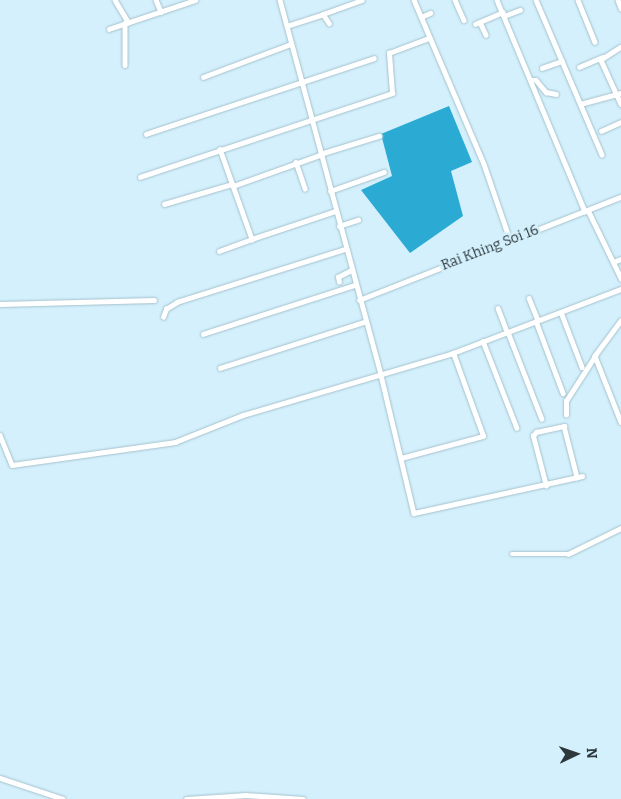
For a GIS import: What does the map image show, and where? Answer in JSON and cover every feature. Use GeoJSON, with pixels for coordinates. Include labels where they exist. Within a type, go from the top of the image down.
{"type":"FeatureCollection","features":[{"type":"Feature","properties":{"kind":"street"},"geometry":{"type":"LineString","coordinates":[[116,0],[126,23],[125,64]]}},
{"type":"Feature","properties":{"kind":"street"},"geometry":{"type":"LineString","coordinates":[[156,0],[161,12]]}},
{"type":"Feature","properties":{"kind":"street"},"geometry":{"type":"LineString","coordinates":[[109,29],[195,0]]}},
{"type":"Feature","properties":{"kind":"street"},"geometry":{"type":"LineString","coordinates":[[280,0],[364,322],[381,375],[417,515],[546,486],[580,476],[564,426],[536,432],[533,436],[546,486]]}},
{"type":"Feature","properties":{"kind":"street"},"geometry":{"type":"LineString","coordinates":[[286,26],[362,0]]}},
{"type":"Feature","properties":{"kind":"street"},"geometry":{"type":"LineString","coordinates":[[455,0],[464,20]]}},
{"type":"Feature","properties":{"kind":"street"},"geometry":{"type":"LineString","coordinates":[[497,0],[586,211],[621,278]]}},
{"type":"Feature","properties":{"kind":"street"},"geometry":{"type":"LineString","coordinates":[[536,0],[602,155]]}},
{"type":"Feature","properties":{"kind":"street"},"geometry":{"type":"LineString","coordinates":[[578,0],[595,42]]}},
{"type":"Feature","properties":{"kind":"street"},"geometry":{"type":"LineString","coordinates":[[618,0],[621,8]]}},
{"type":"Feature","properties":{"kind":"street"},"geometry":{"type":"LineString","coordinates":[[422,1],[414,2],[484,164],[510,240]]}},
{"type":"Feature","properties":{"kind":"street"},"geometry":{"type":"LineString","coordinates":[[475,24],[520,10]]}},
{"type":"Feature","properties":{"kind":"street"},"geometry":{"type":"LineString","coordinates":[[421,17],[430,13]]}},
{"type":"Feature","properties":{"kind":"street"},"geometry":{"type":"LineString","coordinates":[[323,14],[329,23]]}},
{"type":"Feature","properties":{"kind":"street"},"geometry":{"type":"LineString","coordinates":[[480,22],[486,35]]}},
{"type":"Feature","properties":{"kind":"street"},"geometry":{"type":"LineString","coordinates":[[140,177],[311,118],[392,93],[389,53],[429,38]]}},
{"type":"Feature","properties":{"kind":"street"},"geometry":{"type":"LineString","coordinates":[[203,76],[291,44]]}},
{"type":"Feature","properties":{"kind":"street"},"geometry":{"type":"LineString","coordinates":[[579,67],[621,48]]}},
{"type":"Feature","properties":{"kind":"street"},"geometry":{"type":"LineString","coordinates":[[602,57],[618,92],[621,104]]}},
{"type":"Feature","properties":{"kind":"street"},"geometry":{"type":"LineString","coordinates":[[146,134],[374,58]]}},
{"type":"Feature","properties":{"kind":"street"},"geometry":{"type":"LineString","coordinates":[[542,68],[562,61]]}},
{"type":"Feature","properties":{"kind":"street"},"geometry":{"type":"LineString","coordinates":[[531,80],[536,80],[546,92],[556,94]]}},
{"type":"Feature","properties":{"kind":"street"},"geometry":{"type":"LineString","coordinates":[[580,104],[618,92]]}},
{"type":"Feature","properties":{"kind":"street"},"geometry":{"type":"LineString","coordinates":[[601,131],[621,122]]}},
{"type":"Feature","properties":{"kind":"street"},"geometry":{"type":"LineString","coordinates":[[164,204],[232,185],[296,162],[379,136]]}},
{"type":"Feature","properties":{"kind":"street"},"geometry":{"type":"LineString","coordinates":[[220,149],[252,239]]}},
{"type":"Feature","properties":{"kind":"street"},"geometry":{"type":"LineString","coordinates":[[296,162],[305,188]]}},
{"type":"Feature","properties":{"kind":"street"},"geometry":{"type":"LineString","coordinates":[[330,191],[384,172]]}},
{"type":"Feature","properties":{"kind":"street","name":"Rai Khing Soi 16"},"geometry":{"type":"LineString","coordinates":[[359,300],[621,197]]}},
{"type":"Feature","properties":{"kind":"street"},"geometry":{"type":"LineString","coordinates":[[219,251],[335,211]]}},
{"type":"Feature","properties":{"kind":"street"},"geometry":{"type":"LineString","coordinates":[[339,226],[358,220]]}},
{"type":"Feature","properties":{"kind":"street"},"geometry":{"type":"LineString","coordinates":[[163,317],[166,309],[177,302],[345,249]]}},
{"type":"Feature","properties":{"kind":"street"},"geometry":{"type":"LineString","coordinates":[[613,262],[621,259]]}},
{"type":"Feature","properties":{"kind":"street"},"geometry":{"type":"LineString","coordinates":[[338,282],[338,277],[351,270]]}},
{"type":"Feature","properties":{"kind":"street"},"geometry":{"type":"LineString","coordinates":[[203,334],[355,285]]}},
{"type":"Feature","properties":{"kind":"street"},"geometry":{"type":"LineString","coordinates":[[0,435],[12,465],[175,442],[243,415],[453,353],[621,289]]}},
{"type":"Feature","properties":{"kind":"street"},"geometry":{"type":"LineString","coordinates":[[529,298],[563,393]]}},
{"type":"Feature","properties":{"kind":"street"},"geometry":{"type":"LineString","coordinates":[[0,304],[154,300]]}},
{"type":"Feature","properties":{"kind":"street"},"geometry":{"type":"LineString","coordinates":[[498,308],[542,419]]}},
{"type":"Feature","properties":{"kind":"street"},"geometry":{"type":"LineString","coordinates":[[561,312],[582,367]]}},
{"type":"Feature","properties":{"kind":"street"},"geometry":{"type":"LineString","coordinates":[[566,415],[566,401],[595,356],[621,321]]}},
{"type":"Feature","properties":{"kind":"street"},"geometry":{"type":"LineString","coordinates":[[220,368],[364,322]]}},
{"type":"Feature","properties":{"kind":"street"},"geometry":{"type":"LineString","coordinates":[[483,341],[517,428]]}},
{"type":"Feature","properties":{"kind":"street"},"geometry":{"type":"LineString","coordinates":[[401,458],[483,436],[453,353]]}},
{"type":"Feature","properties":{"kind":"street"},"geometry":{"type":"LineString","coordinates":[[595,356],[621,422]]}},
{"type":"Feature","properties":{"kind":"street"},"geometry":{"type":"LineString","coordinates":[[512,554],[568,554],[621,528]]}},
{"type":"Feature","properties":{"kind":"street"},"geometry":{"type":"LineString","coordinates":[[0,778],[63,799]]}},
{"type":"Feature","properties":{"kind":"street"},"geometry":{"type":"LineString","coordinates":[[186,799],[251,797],[303,799]]}},
{"type":"Feature","properties":{"kind":"water"},"geometry":{"type":"Polygon","coordinates":[[[449,106],[472,162],[451,171],[463,216],[410,253],[361,190],[392,176],[381,134],[449,106]]]}}]}
